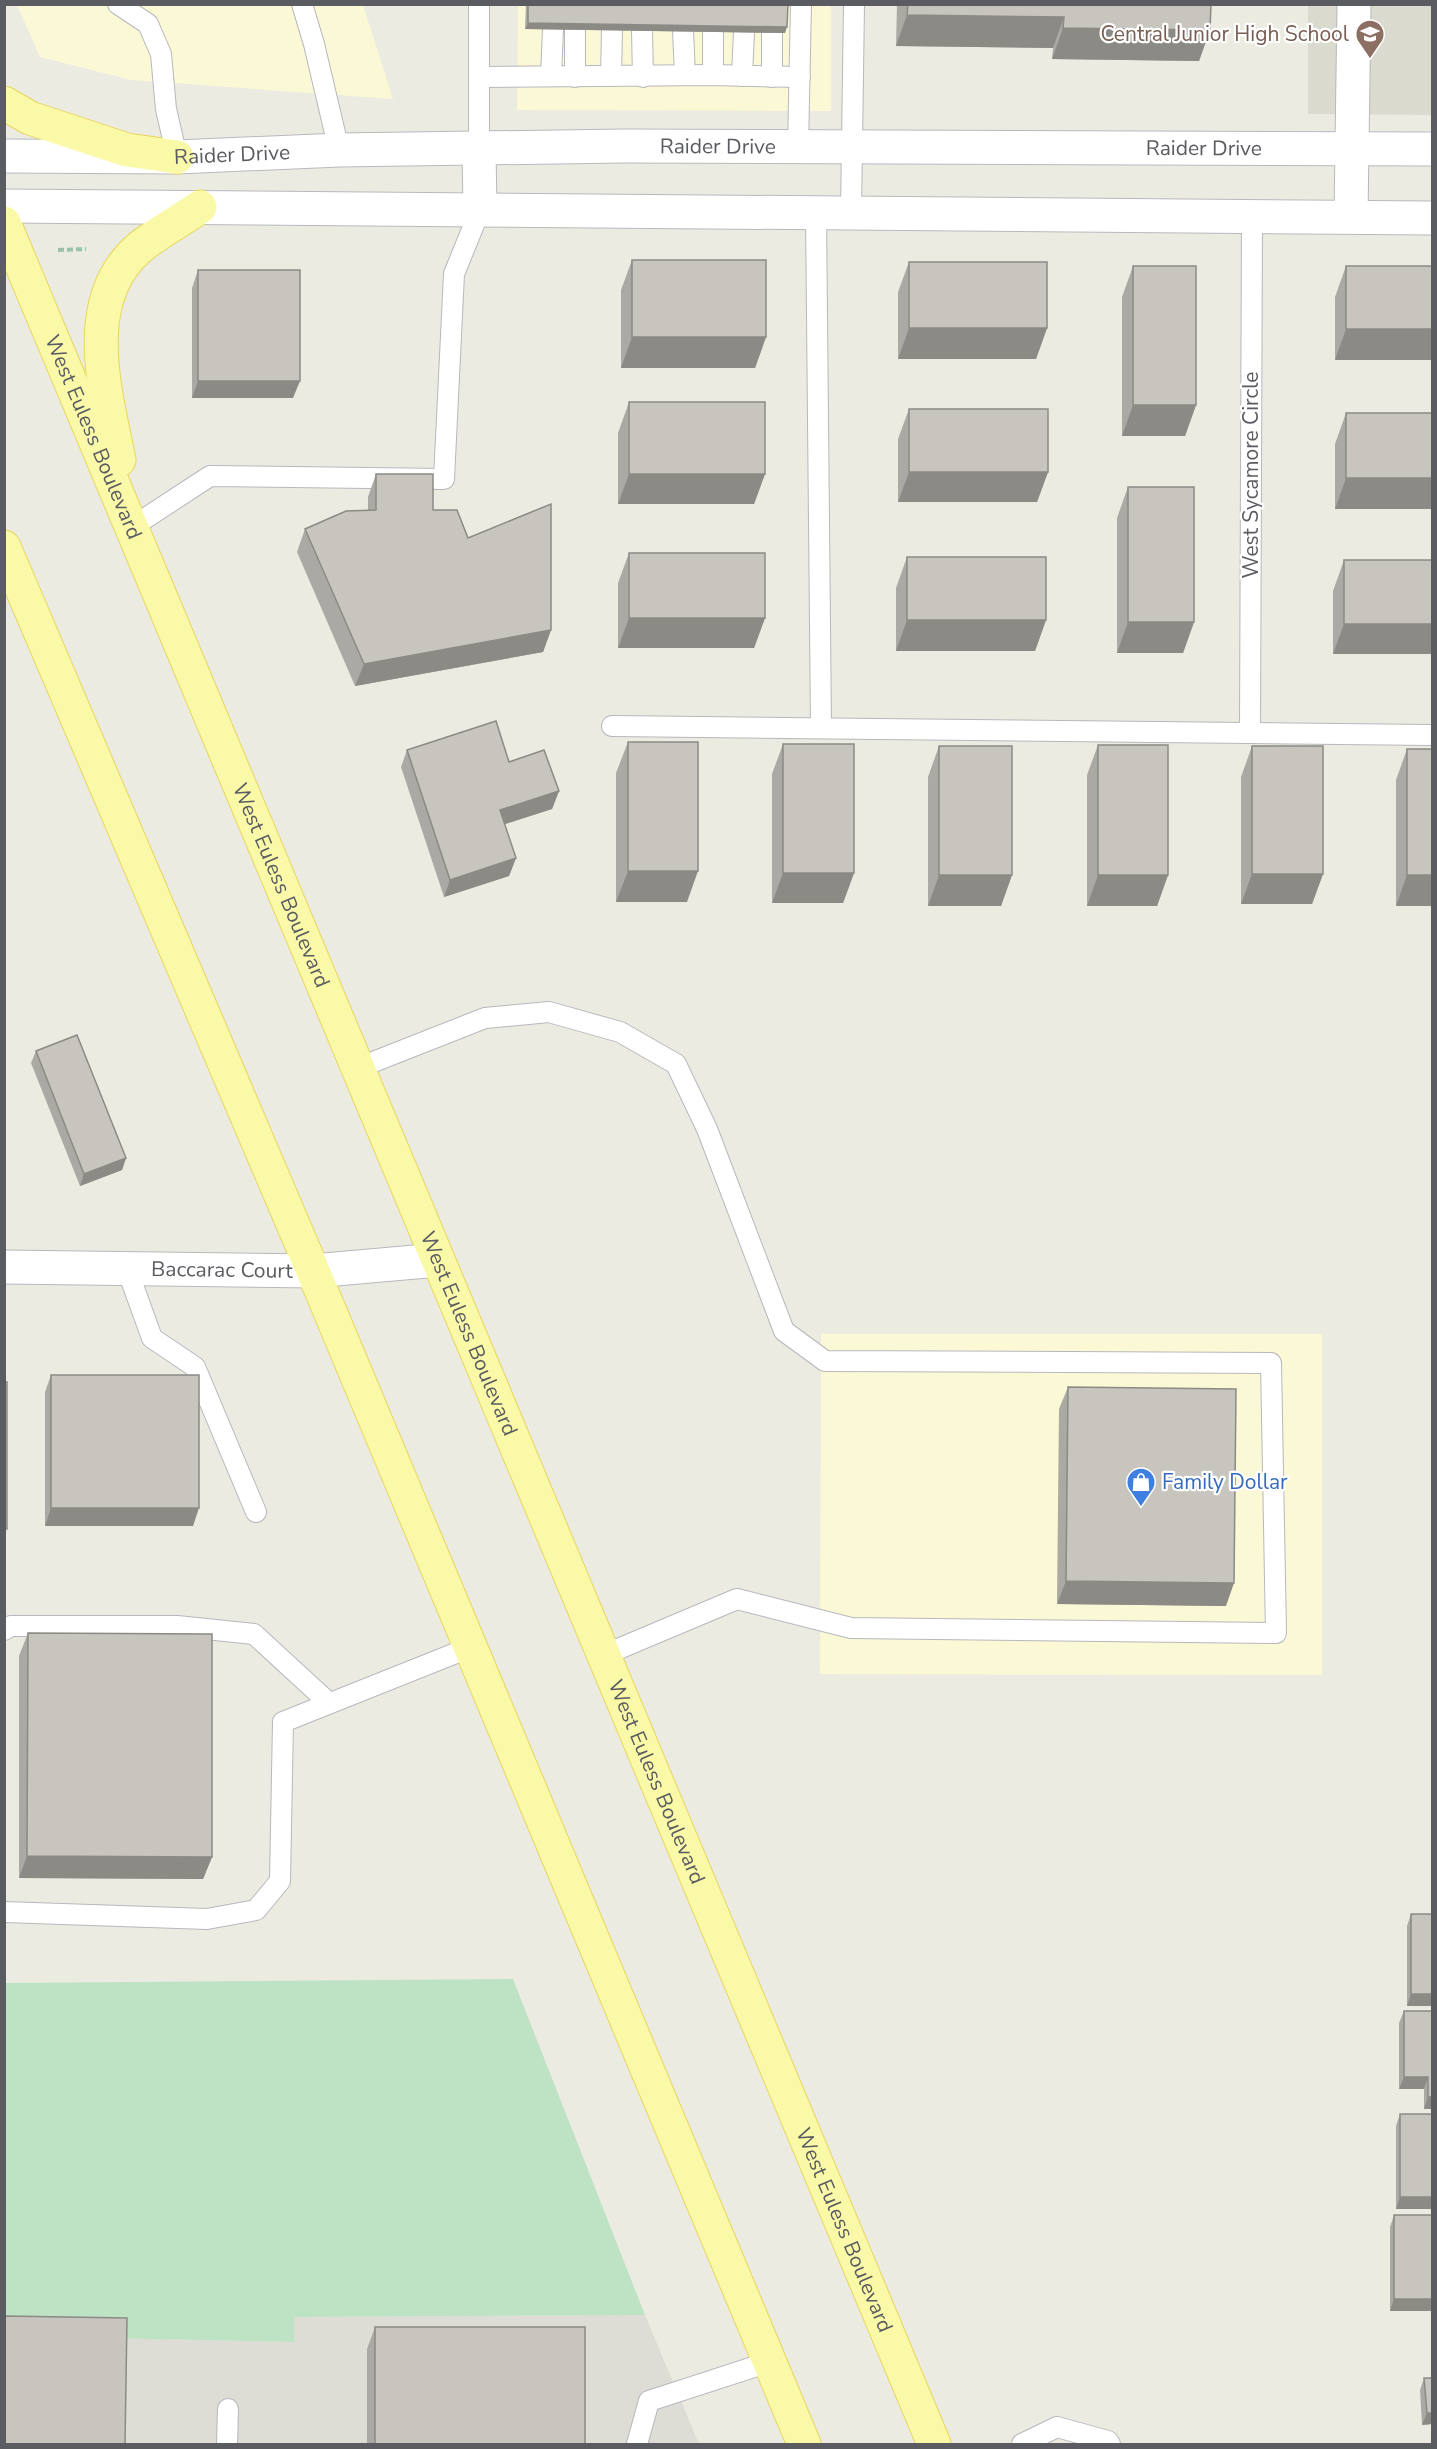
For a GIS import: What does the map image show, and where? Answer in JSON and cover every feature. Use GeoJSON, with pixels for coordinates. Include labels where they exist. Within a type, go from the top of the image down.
{"type":"FeatureCollection","features":[{"type":"Feature","properties":{"kind":"main road"},"geometry":{"type":"LineString","coordinates":[[1351,217],[1354,4]]}},
{"type":"Feature","properties":{"kind":"main road"},"geometry":{"type":"LineString","coordinates":[[4,103],[30,118],[126,150],[177,157]]}},
{"type":"Feature","properties":{"kind":"main road","name":"Raider Drive"},"geometry":{"type":"LineString","coordinates":[[4,156],[177,157],[339,150],[798,147],[1432,149]]}},
{"type":"Feature","properties":{"kind":"main road"},"geometry":{"type":"LineString","coordinates":[[479,149],[480,210]]}},
{"type":"Feature","properties":{"kind":"main road"},"geometry":{"type":"LineString","coordinates":[[4,206],[1432,218]]}},
{"type":"Feature","properties":{"kind":"main road"},"geometry":{"type":"LineString","coordinates":[[132,527],[100,364],[103,316],[110,289],[139,249],[200,207]]}},
{"type":"Feature","properties":{"kind":"main road","name":"West Euless Boulevard"},"geometry":{"type":"LineString","coordinates":[[4,223],[934,2445]]}},
{"type":"Feature","properties":{"kind":"main road"},"geometry":{"type":"LineString","coordinates":[[4,547],[313,1271],[804,2445]]}},
{"type":"Feature","properties":{"kind":"main road","name":"Baccarac Court"},"geometry":{"type":"LineString","coordinates":[[4,1268],[313,1271],[438,1260]]}},
{"type":"Feature","properties":{"kind":"lane"},"geometry":{"type":"LineString","coordinates":[[118,4],[148,24],[161,54],[166,109],[177,157]]}},
{"type":"Feature","properties":{"kind":"lane"},"geometry":{"type":"LineString","coordinates":[[302,4],[314,44],[339,150]]}},
{"type":"Feature","properties":{"kind":"lane"},"geometry":{"type":"LineString","coordinates":[[479,4],[479,149]]}},
{"type":"Feature","properties":{"kind":"lane"},"geometry":{"type":"LineString","coordinates":[[798,147],[801,4]]}},
{"type":"Feature","properties":{"kind":"lane"},"geometry":{"type":"LineString","coordinates":[[851,213],[854,4]]}},
{"type":"Feature","properties":{"kind":"lane"},"geometry":{"type":"LineString","coordinates":[[552,76],[553,29]]}},
{"type":"Feature","properties":{"kind":"lane"},"geometry":{"type":"LineString","coordinates":[[575,29],[575,77]]}},
{"type":"Feature","properties":{"kind":"lane"},"geometry":{"type":"LineString","coordinates":[[611,76],[612,30]]}},
{"type":"Feature","properties":{"kind":"lane"},"geometry":{"type":"LineString","coordinates":[[642,30],[642,77]]}},
{"type":"Feature","properties":{"kind":"lane"},"geometry":{"type":"LineString","coordinates":[[683,31],[685,75]]}},
{"type":"Feature","properties":{"kind":"lane"},"geometry":{"type":"LineString","coordinates":[[713,31],[713,75]]}},
{"type":"Feature","properties":{"kind":"lane"},"geometry":{"type":"LineString","coordinates":[[742,76],[744,32]]}},
{"type":"Feature","properties":{"kind":"lane"},"geometry":{"type":"LineString","coordinates":[[772,32],[772,77]]}},
{"type":"Feature","properties":{"kind":"lane"},"geometry":{"type":"LineString","coordinates":[[480,77],[685,75],[800,77]]}},
{"type":"Feature","properties":{"kind":"lane"},"geometry":{"type":"LineString","coordinates":[[132,527],[210,476],[444,479],[454,273],[480,210]]}},
{"type":"Feature","properties":{"kind":"lane"},"geometry":{"type":"LineString","coordinates":[[816,213],[820,728]]}},
{"type":"Feature","properties":{"kind":"lane","name":"West Sycamore Circle"},"geometry":{"type":"LineString","coordinates":[[1250,733],[1252,216]]}},
{"type":"Feature","properties":{"kind":"lane"},"geometry":{"type":"LineString","coordinates":[[612,726],[1432,735]]}},
{"type":"Feature","properties":{"kind":"lane"},"geometry":{"type":"LineString","coordinates":[[358,1068],[484,1018],[549,1012],[620,1032],[676,1064],[707,1129],[784,1331],[825,1361],[1271,1363],[1276,1633],[851,1628],[737,1599],[604,1655]]}},
{"type":"Feature","properties":{"kind":"lane"},"geometry":{"type":"LineString","coordinates":[[126,1269],[152,1338],[195,1367],[256,1512]]}},
{"type":"Feature","properties":{"kind":"lane"},"geometry":{"type":"LineString","coordinates":[[4,1630],[11,1626],[177,1626],[254,1634],[329,1703]]}},
{"type":"Feature","properties":{"kind":"lane"},"geometry":{"type":"LineString","coordinates":[[4,1912],[207,1919],[256,1910],[280,1881],[283,1722],[471,1647]]}},
{"type":"Feature","properties":{"kind":"lane"},"geometry":{"type":"LineString","coordinates":[[637,2445],[649,2401],[769,2362]]}},
{"type":"Feature","properties":{"kind":"lane"},"geometry":{"type":"LineString","coordinates":[[227,2445],[228,2409]]}},
{"type":"Feature","properties":{"kind":"lane"},"geometry":{"type":"LineString","coordinates":[[1022,2445],[1057,2427],[1108,2441],[1110,2445]]}},
{"type":"Feature","properties":{"kind":"path"},"geometry":{"type":"LineString","coordinates":[[58,250],[86,249]]}},
{"type":"Feature","properties":{"kind":"shaded area"},"geometry":{"type":"Polygon","coordinates":[[[17,5],[363,5],[393,99],[131,80],[40,57],[17,5]]]}},
{"type":"Feature","properties":{"kind":"shaded area"},"geometry":{"type":"Polygon","coordinates":[[[518,5],[831,5],[831,111],[517,110],[518,5]]]}},
{"type":"Feature","properties":{"kind":"shaded area","name":"Central Junior High School"},"geometry":{"type":"Polygon","coordinates":[[[1308,5],[1432,5],[1432,115],[1308,114],[1308,5]]]}},
{"type":"Feature","properties":{"kind":"shaded area"},"geometry":{"type":"Polygon","coordinates":[[[821,1334],[1322,1334],[1322,1675],[820,1674],[821,1334]]]}},
{"type":"Feature","properties":{"kind":"shaded area"},"geometry":{"type":"Polygon","coordinates":[[[645,2315],[699,2444],[5,2444],[5,2336],[294,2342],[294,2317],[645,2315]]]}},
{"type":"Feature","properties":{"kind":"green space"},"geometry":{"type":"Polygon","coordinates":[[[513,1979],[645,2315],[294,2317],[294,2342],[5,2336],[5,1983],[513,1979]]]}},
{"type":"Feature","properties":{"kind":"building"},"geometry":{"type":"Polygon","coordinates":[[[528,4],[788,4],[787,27],[528,23],[528,4]]]}},
{"type":"Feature","properties":{"kind":"building"},"geometry":{"type":"Polygon","coordinates":[[[908,4],[1211,4],[1210,30],[1063,28],[1064,17],[907,15],[908,4]]]}},
{"type":"Feature","properties":{"kind":"building"},"geometry":{"type":"Polygon","coordinates":[[[632,260],[766,260],[766,337],[632,337],[632,260]]]}},
{"type":"Feature","properties":{"kind":"building"},"geometry":{"type":"Polygon","coordinates":[[[909,262],[1047,262],[1047,328],[909,328],[909,262]]]}},
{"type":"Feature","properties":{"kind":"building"},"geometry":{"type":"Polygon","coordinates":[[[1133,266],[1196,266],[1196,405],[1133,405],[1133,266]]]}},
{"type":"Feature","properties":{"kind":"building"},"geometry":{"type":"Polygon","coordinates":[[[1346,266],[1432,266],[1432,329],[1346,329],[1346,266]]]}},
{"type":"Feature","properties":{"kind":"building"},"geometry":{"type":"Polygon","coordinates":[[[198,270],[300,270],[300,381],[198,381],[198,270]]]}},
{"type":"Feature","properties":{"kind":"building"},"geometry":{"type":"Polygon","coordinates":[[[629,402],[765,402],[765,474],[629,474],[629,402]]]}},
{"type":"Feature","properties":{"kind":"building"},"geometry":{"type":"Polygon","coordinates":[[[909,409],[1048,409],[1048,472],[909,472],[909,409]]]}},
{"type":"Feature","properties":{"kind":"building"},"geometry":{"type":"Polygon","coordinates":[[[1346,413],[1432,413],[1432,478],[1346,478],[1346,413]]]}},
{"type":"Feature","properties":{"kind":"building"},"geometry":{"type":"Polygon","coordinates":[[[376,474],[433,474],[433,510],[457,510],[468,538],[551,504],[551,630],[364,664],[305,529],[346,511],[376,510],[376,474]]]}},
{"type":"Feature","properties":{"kind":"building"},"geometry":{"type":"Polygon","coordinates":[[[1128,487],[1194,487],[1194,622],[1128,622],[1128,487]]]}},
{"type":"Feature","properties":{"kind":"building"},"geometry":{"type":"Polygon","coordinates":[[[629,553],[765,553],[765,618],[629,618],[629,553]]]}},
{"type":"Feature","properties":{"kind":"building"},"geometry":{"type":"Polygon","coordinates":[[[907,557],[1046,557],[1046,620],[907,620],[907,557]]]}},
{"type":"Feature","properties":{"kind":"building"},"geometry":{"type":"Polygon","coordinates":[[[1344,560],[1432,560],[1432,624],[1344,624],[1344,560]]]}},
{"type":"Feature","properties":{"kind":"building"},"geometry":{"type":"Polygon","coordinates":[[[496,721],[509,762],[544,750],[559,791],[500,810],[516,858],[450,880],[407,750],[496,721]]]}},
{"type":"Feature","properties":{"kind":"building"},"geometry":{"type":"Polygon","coordinates":[[[628,742],[698,742],[698,871],[628,871],[628,742]]]}},
{"type":"Feature","properties":{"kind":"building"},"geometry":{"type":"Polygon","coordinates":[[[783,744],[854,744],[854,873],[783,873],[783,744]]]}},
{"type":"Feature","properties":{"kind":"building"},"geometry":{"type":"Polygon","coordinates":[[[1098,745],[1168,745],[1168,875],[1098,875],[1098,745]]]}},
{"type":"Feature","properties":{"kind":"building"},"geometry":{"type":"Polygon","coordinates":[[[939,746],[1012,746],[1012,875],[939,875],[939,746]]]}},
{"type":"Feature","properties":{"kind":"building"},"geometry":{"type":"Polygon","coordinates":[[[1252,746],[1323,746],[1323,874],[1252,874],[1252,746]]]}},
{"type":"Feature","properties":{"kind":"building"},"geometry":{"type":"Polygon","coordinates":[[[1407,749],[1432,749],[1432,875],[1407,875],[1407,749]]]}},
{"type":"Feature","properties":{"kind":"building"},"geometry":{"type":"Polygon","coordinates":[[[77,1035],[126,1158],[84,1174],[36,1051],[77,1035]]]}},
{"type":"Feature","properties":{"kind":"building"},"geometry":{"type":"Polygon","coordinates":[[[51,1375],[199,1375],[199,1508],[51,1508],[51,1375]]]}},
{"type":"Feature","properties":{"kind":"building"},"geometry":{"type":"Polygon","coordinates":[[[4,1382],[7,1382],[7,1529],[4,1529],[4,1382]]]}},
{"type":"Feature","properties":{"kind":"building"},"geometry":{"type":"Polygon","coordinates":[[[1068,1387],[1236,1389],[1234,1583],[1066,1581],[1068,1387]]]}},
{"type":"Feature","properties":{"kind":"building"},"geometry":{"type":"Polygon","coordinates":[[[28,1633],[212,1634],[212,1857],[27,1856],[28,1633]]]}},
{"type":"Feature","properties":{"kind":"building"},"geometry":{"type":"Polygon","coordinates":[[[1411,1914],[1432,1914],[1432,1994],[1411,1994],[1411,1914]]]}},
{"type":"Feature","properties":{"kind":"building"},"geometry":{"type":"Polygon","coordinates":[[[1404,2011],[1432,2011],[1432,2097],[1428,2097],[1428,2077],[1404,2077],[1404,2011]]]}},
{"type":"Feature","properties":{"kind":"building"},"geometry":{"type":"Polygon","coordinates":[[[1400,2114],[1432,2114],[1432,2197],[1400,2197],[1400,2114]]]}},
{"type":"Feature","properties":{"kind":"building"},"geometry":{"type":"Polygon","coordinates":[[[1394,2215],[1432,2215],[1432,2299],[1394,2299],[1394,2215]]]}},
{"type":"Feature","properties":{"kind":"building"},"geometry":{"type":"Polygon","coordinates":[[[4,2316],[127,2318],[125,2445],[4,2445],[4,2316]]]}},
{"type":"Feature","properties":{"kind":"building"},"geometry":{"type":"Polygon","coordinates":[[[375,2327],[585,2327],[585,2445],[375,2445],[375,2327]]]}},
{"type":"Feature","properties":{"kind":"building"},"geometry":{"type":"Polygon","coordinates":[[[1424,2378],[1432,2378],[1432,2413],[1427,2413],[1424,2378]]]}},
{"type":"Feature","properties":{"kind":"place","name":"Central Junior High School"},"geometry":{"type":"Point","coordinates":[1370,60]}},
{"type":"Feature","properties":{"kind":"place","name":"Family Dollar"},"geometry":{"type":"Point","coordinates":[1141,1508]}}]}
